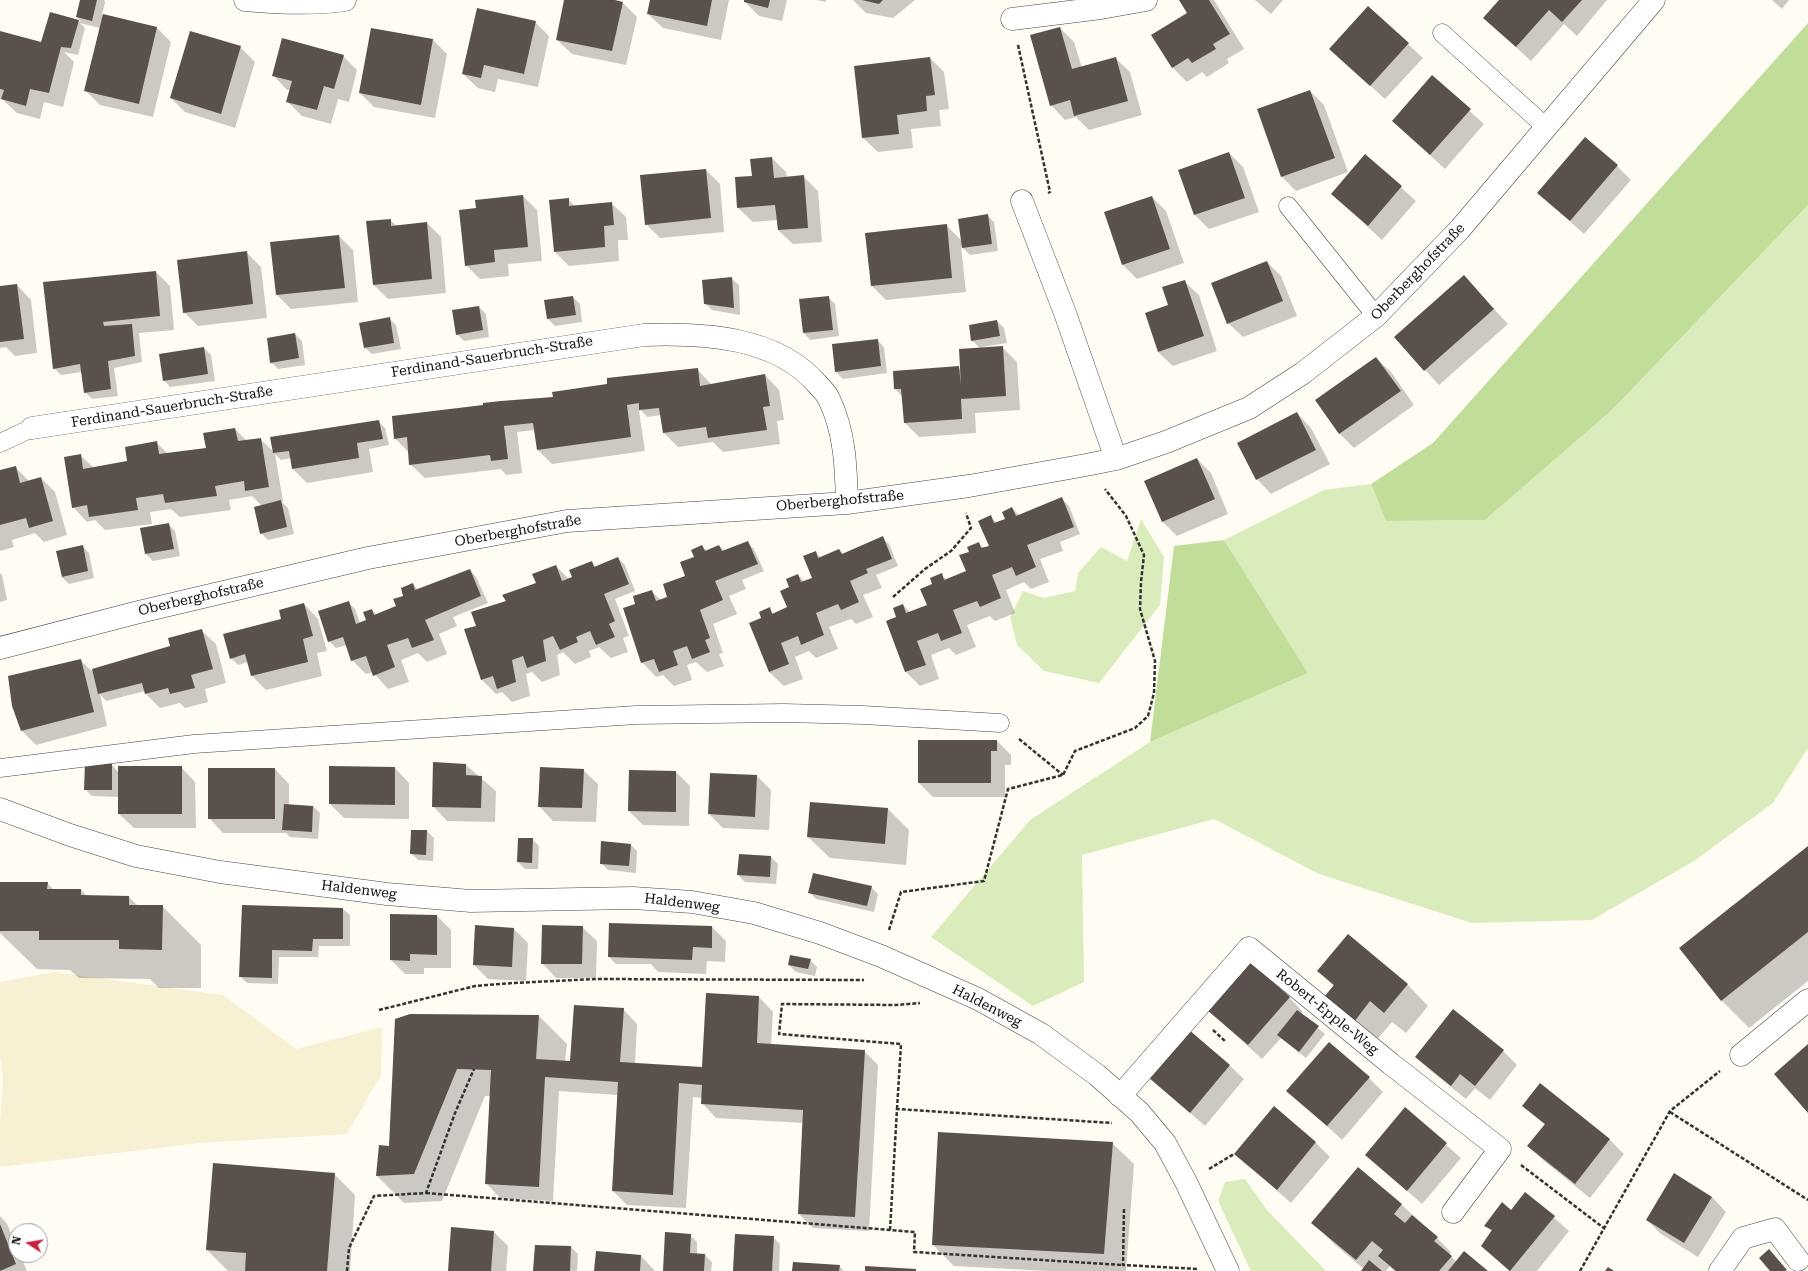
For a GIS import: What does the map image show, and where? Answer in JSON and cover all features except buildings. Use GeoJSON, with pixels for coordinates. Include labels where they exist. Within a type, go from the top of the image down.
{"type":"FeatureCollection","features":[{"type":"Feature","properties":{"kind":"street"},"geometry":{"type":"LineString","coordinates":[[245,0],[324,3],[345,0]]}},
{"type":"Feature","properties":{"kind":"street"},"geometry":{"type":"LineString","coordinates":[[1012,19],[1101,8],[1146,0]]}},
{"type":"Feature","properties":{"kind":"street","name":"Oberberghofstraße"},"geometry":{"type":"LineString","coordinates":[[0,648],[139,612],[368,558],[568,521],[847,503],[959,488],[1086,465],[1116,459],[1153,447],[1249,408],[1303,373],[1376,316],[1460,229],[1654,0]]}},
{"type":"Feature","properties":{"kind":"street"},"geometry":{"type":"LineString","coordinates":[[1022,201],[1066,313],[1116,459]]}},
{"type":"Feature","properties":{"kind":"street","name":"Ferdinand-Sauerbruch-Straße"},"geometry":{"type":"LineString","coordinates":[[32,428],[644,335],[683,334],[724,339],[758,347],[790,359],[811,376],[829,398],[840,428],[846,462],[847,503]]}},
{"type":"Feature","properties":{"kind":"street","name":"Haldenweg"},"geometry":{"type":"LineString","coordinates":[[0,809],[70,835],[136,856],[220,872],[387,894],[471,901],[633,898],[692,902],[754,913],[820,933],[881,956],[978,999],[1041,1034],[1097,1074],[1139,1112],[1165,1143],[1186,1182],[1228,1270]]}},
{"type":"Feature","properties":{"kind":"street","name":"Robert-Epple-Weg"},"geometry":{"type":"LineString","coordinates":[[1120,1096],[1249,948],[1391,1064],[1500,1148]]}},
{"type":"Feature","properties":{"kind":"street"},"geometry":{"type":"LineString","coordinates":[[1741,1055],[1808,1000]]}},
{"type":"Feature","properties":{"kind":"street"},"geometry":{"type":"LineString","coordinates":[[1453,1212],[1500,1148]]}},
{"type":"Feature","properties":{"kind":"street"},"geometry":{"type":"LineString","coordinates":[[1720,1271],[1743,1238],[1775,1229],[1803,1266]]}},
{"type":"Feature","properties":{"kind":"lane"},"geometry":{"type":"LineString","coordinates":[[1442,33],[1547,128]]}},
{"type":"Feature","properties":{"kind":"lane"},"geometry":{"type":"LineString","coordinates":[[1288,206],[1376,316]]}},
{"type":"Feature","properties":{"kind":"lane"},"geometry":{"type":"LineString","coordinates":[[0,443],[32,428]]}},
{"type":"Feature","properties":{"kind":"lane"},"geometry":{"type":"LineString","coordinates":[[0,768],[194,744],[636,715],[784,713],[863,714],[1000,723]]}},
{"type":"Feature","properties":{"kind":"path"},"geometry":{"type":"LineString","coordinates":[[1012,19],[1050,192]]}},
{"type":"Feature","properties":{"kind":"path"},"geometry":{"type":"LineString","coordinates":[[881,956],[901,892],[984,880],[1008,789],[1062,775],[1075,751],[1135,728],[1148,716],[1154,693],[1155,662],[1140,609],[1144,555],[1126,516],[1086,465]]}},
{"type":"Feature","properties":{"kind":"path"},"geometry":{"type":"LineString","coordinates":[[893,597],[925,569],[951,551],[971,528],[959,488]]}},
{"type":"Feature","properties":{"kind":"path"},"geometry":{"type":"LineString","coordinates":[[1000,723],[1062,775]]}},
{"type":"Feature","properties":{"kind":"path"},"geometry":{"type":"LineString","coordinates":[[379,1010],[475,986],[596,979],[868,980]]}},
{"type":"Feature","properties":{"kind":"path"},"geometry":{"type":"LineString","coordinates":[[890,1230],[901,1044],[779,1034],[782,1004],[896,1005],[926,1003]]}},
{"type":"Feature","properties":{"kind":"path"},"geometry":{"type":"LineString","coordinates":[[1580,1271],[1670,1111],[1741,1055]]}},
{"type":"Feature","properties":{"kind":"path"},"geometry":{"type":"LineString","coordinates":[[426,1193],[455,1113],[474,1069]]}},
{"type":"Feature","properties":{"kind":"path"},"geometry":{"type":"LineString","coordinates":[[897,1109],[1109,1124]]}},
{"type":"Feature","properties":{"kind":"path"},"geometry":{"type":"LineString","coordinates":[[1670,1111],[1808,1200]]}},
{"type":"Feature","properties":{"kind":"path"},"geometry":{"type":"LineString","coordinates":[[1500,1148],[1605,1229]]}},
{"type":"Feature","properties":{"kind":"path"},"geometry":{"type":"LineString","coordinates":[[346,1271],[349,1248],[374,1196],[426,1193],[915,1232],[914,1252],[1180,1269],[1228,1270]]}},
{"type":"Feature","properties":{"kind":"path"},"geometry":{"type":"LineString","coordinates":[[1123,1265],[1124,1209]]}},
{"type":"Feature","properties":{"kind":"shaded area"},"geometry":{"type":"Polygon","coordinates":[[[54,972],[223,995],[296,1049],[382,1027],[381,1075],[347,1134],[200,1143],[0,1167],[0,1123],[3,1078],[0,1057],[0,982],[54,972]]]}},
{"type":"Feature","properties":{"kind":"green space"},"geometry":{"type":"Polygon","coordinates":[[[1808,23],[1808,205],[1613,409],[1485,520],[1386,521],[1371,484],[1433,443],[1808,23]]]}},
{"type":"Feature","properties":{"kind":"green space"},"geometry":{"type":"Polygon","coordinates":[[[1808,205],[1808,748],[1773,803],[1694,861],[1592,920],[1472,923],[1319,874],[1214,819],[1082,855],[1084,982],[1033,1006],[931,937],[1030,820],[1150,742],[1308,673],[1224,540],[1324,490],[1371,484],[1386,521],[1485,520],[1613,409],[1808,205]]]}},
{"type":"Feature","properties":{"kind":"green space"},"geometry":{"type":"Polygon","coordinates":[[[1141,519],[1164,557],[1160,605],[1099,683],[1044,671],[1017,645],[1010,617],[1023,591],[1044,598],[1075,591],[1078,573],[1101,547],[1127,561],[1141,519]]]}},
{"type":"Feature","properties":{"kind":"green space"},"geometry":{"type":"Polygon","coordinates":[[[1224,540],[1308,673],[1150,742],[1174,546],[1224,540]]]}},
{"type":"Feature","properties":{"kind":"green space"},"geometry":{"type":"Polygon","coordinates":[[[1245,1179],[1267,1210],[1326,1271],[1251,1271],[1218,1201],[1225,1182],[1245,1179]]]}}]}
